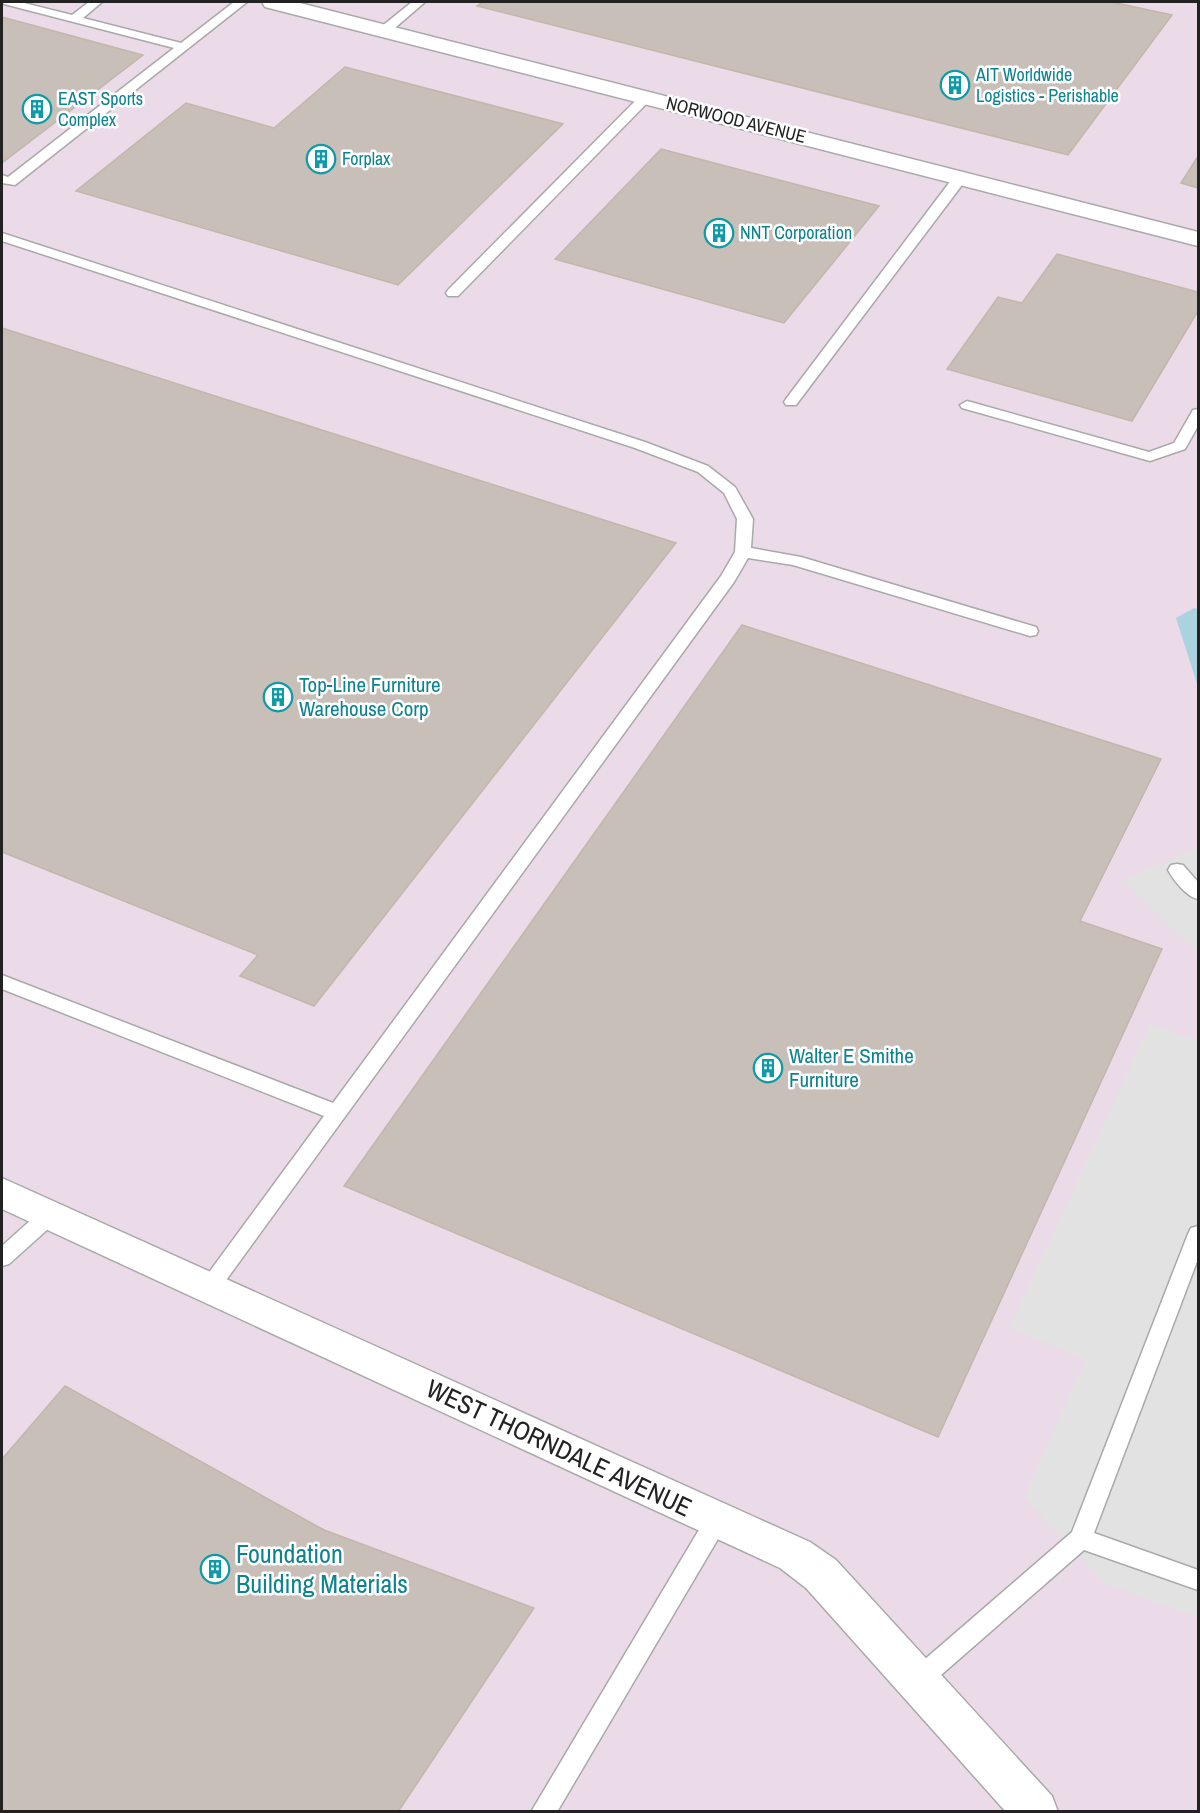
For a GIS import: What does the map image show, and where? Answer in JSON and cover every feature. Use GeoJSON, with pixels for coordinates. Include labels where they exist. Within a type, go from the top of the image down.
{"type":"FeatureCollection","features":[{"type":"Feature","properties":{"kind":"street","name":"NORWOOD AVENUE"},"geometry":{"type":"LineString","coordinates":[[277,2],[1198,239]]}},
{"type":"Feature","properties":{"kind":"street","name":"WEST THORNDALE AVENUE"},"geometry":{"type":"LineString","coordinates":[[2,1193],[795,1556],[821,1574],[1036,1812]]}},
{"type":"Feature","properties":{"kind":"lane"},"geometry":{"type":"LineString","coordinates":[[8,2],[183,47]]}},
{"type":"Feature","properties":{"kind":"lane"},"geometry":{"type":"LineString","coordinates":[[74,19],[96,2]]}},
{"type":"Feature","properties":{"kind":"lane"},"geometry":{"type":"LineString","coordinates":[[2,179],[10,182],[242,2]]}},
{"type":"Feature","properties":{"kind":"lane"},"geometry":{"type":"LineString","coordinates":[[385,30],[419,2]]}},
{"type":"Feature","properties":{"kind":"lane"},"geometry":{"type":"LineString","coordinates":[[453,293],[646,97]]}},
{"type":"Feature","properties":{"kind":"lane"},"geometry":{"type":"LineString","coordinates":[[791,402],[960,178]]}},
{"type":"Feature","properties":{"kind":"lane"},"geometry":{"type":"LineString","coordinates":[[2,237],[640,445],[703,468],[730,490],[745,519],[744,552],[728,578],[209,1288]]}},
{"type":"Feature","properties":{"kind":"lane"},"geometry":{"type":"LineString","coordinates":[[967,405],[1150,457],[1180,446],[1198,413]]}},
{"type":"Feature","properties":{"kind":"lane"},"geometry":{"type":"LineString","coordinates":[[744,552],[795,560],[1030,631]]}},
{"type":"Feature","properties":{"kind":"lane"},"geometry":{"type":"LineString","coordinates":[[1177,870],[1198,893]]}},
{"type":"Feature","properties":{"kind":"lane"},"geometry":{"type":"LineString","coordinates":[[2,982],[337,1113]]}},
{"type":"Feature","properties":{"kind":"lane"},"geometry":{"type":"LineString","coordinates":[[2,1258],[50,1215]]}},
{"type":"Feature","properties":{"kind":"lane"},"geometry":{"type":"LineString","coordinates":[[917,1681],[1081,1539],[1198,1234]]}},
{"type":"Feature","properties":{"kind":"lane"},"geometry":{"type":"LineString","coordinates":[[543,1812],[717,1520]]}},
{"type":"Feature","properties":{"kind":"lane"},"geometry":{"type":"LineString","coordinates":[[1081,1539],[1198,1580]]}},
{"type":"Feature","properties":{"kind":"shaded area"},"geometry":{"type":"Polygon","coordinates":[[[2,2],[1198,2],[1198,1811],[2,1811],[2,2]]]}},
{"type":"Feature","properties":{"kind":"shaded area"},"geometry":{"type":"Polygon","coordinates":[[[1198,848],[1198,953],[1122,880],[1198,848]]]}},
{"type":"Feature","properties":{"kind":"shaded area"},"geometry":{"type":"Polygon","coordinates":[[[1150,1024],[1198,1041],[1198,1617],[1106,1584],[1024,1497],[1086,1359],[1009,1328],[1150,1024]]]}},
{"type":"Feature","properties":{"kind":"water"},"geometry":{"type":"Polygon","coordinates":[[[1194,608],[1198,609],[1198,687],[1176,618],[1194,608]]]}},
{"type":"Feature","properties":{"kind":"building","name":"AIT Worldwide Logistics - Perishable"},"geometry":{"type":"Polygon","coordinates":[[[483,2],[1112,2],[1172,15],[1068,155],[477,6],[483,2]]]}},
{"type":"Feature","properties":{"kind":"building","name":"EAST Sports Complex"},"geometry":{"type":"Polygon","coordinates":[[[2,17],[143,55],[2,163],[2,17]]]}},
{"type":"Feature","properties":{"kind":"building","name":"Forplax"},"geometry":{"type":"Polygon","coordinates":[[[345,67],[563,124],[398,285],[76,191],[186,103],[274,128],[345,67]]]}},
{"type":"Feature","properties":{"kind":"building","name":"NNT Corporation"},"geometry":{"type":"Polygon","coordinates":[[[661,149],[879,206],[784,323],[555,259],[661,149]]]}},
{"type":"Feature","properties":{"kind":"building"},"geometry":{"type":"Polygon","coordinates":[[[1198,156],[1198,188],[1181,183],[1198,156]]]}},
{"type":"Feature","properties":{"kind":"building"},"geometry":{"type":"Polygon","coordinates":[[[1057,254],[1198,292],[1198,311],[1132,421],[947,369],[998,297],[1022,303],[1057,254]]]}},
{"type":"Feature","properties":{"kind":"building","name":"Top-Line Furniture Warehouse Corp"},"geometry":{"type":"Polygon","coordinates":[[[2,328],[676,543],[314,1006],[240,976],[258,955],[2,852],[2,328]]]}},
{"type":"Feature","properties":{"kind":"building","name":"Walter E Smithe Furniture"},"geometry":{"type":"Polygon","coordinates":[[[742,625],[1161,759],[1080,921],[1162,949],[938,1437],[344,1186],[742,625]]]}},
{"type":"Feature","properties":{"kind":"building","name":"Foundation Building Materials"},"geometry":{"type":"Polygon","coordinates":[[[65,1386],[324,1530],[534,1608],[398,1812],[2,1812],[2,1459],[65,1386]]]}},
{"type":"Feature","properties":{"kind":"place","name":"AIT Worldwide Logistics - Perishable"},"geometry":{"type":"Point","coordinates":[955,85]}},
{"type":"Feature","properties":{"kind":"place","name":"EAST Sports Complex"},"geometry":{"type":"Point","coordinates":[37,109]}},
{"type":"Feature","properties":{"kind":"place","name":"Forplax"},"geometry":{"type":"Point","coordinates":[321,159]}},
{"type":"Feature","properties":{"kind":"place","name":"NNT Corporation"},"geometry":{"type":"Point","coordinates":[719,233]}},
{"type":"Feature","properties":{"kind":"place","name":"Top-Line Furniture Warehouse Corp"},"geometry":{"type":"Point","coordinates":[278,697]}},
{"type":"Feature","properties":{"kind":"place","name":"Walter E Smithe Furniture"},"geometry":{"type":"Point","coordinates":[768,1068]}},
{"type":"Feature","properties":{"kind":"place","name":"Foundation Building Materials"},"geometry":{"type":"Point","coordinates":[215,1569]}}]}
